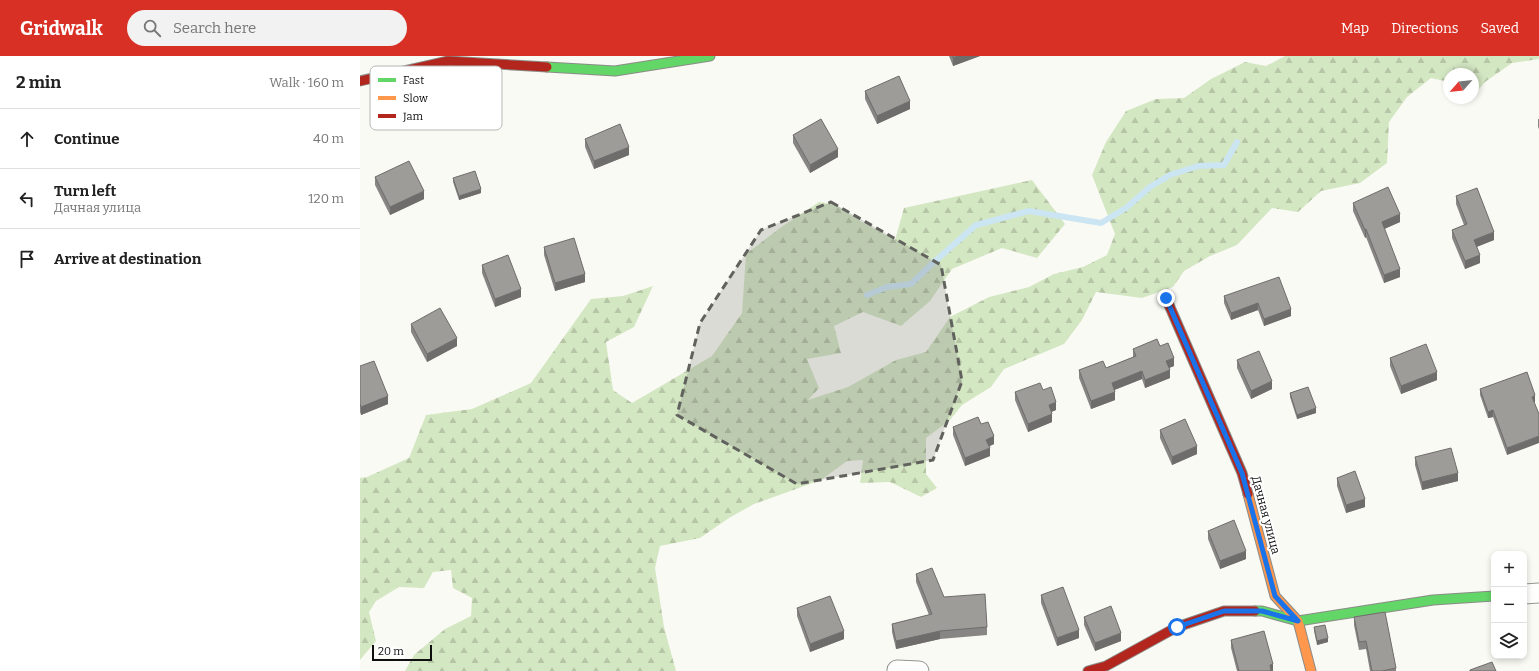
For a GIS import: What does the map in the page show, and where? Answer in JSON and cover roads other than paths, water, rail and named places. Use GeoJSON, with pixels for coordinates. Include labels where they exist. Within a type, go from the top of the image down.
{"type":"FeatureCollection","features":[{"type":"Feature","properties":{"kind":"street"},"geometry":{"type":"LineString","coordinates":[[426,66],[448,61],[615,71],[710,56]]}},
{"type":"Feature","properties":{"kind":"street"},"geometry":{"type":"LineString","coordinates":[[360,81],[370,79]]}},
{"type":"Feature","properties":{"kind":"street","name":"Дачная улица"},"geometry":{"type":"LineString","coordinates":[[1166,298],[1242,473],[1275,596],[1298,621],[1312,671]]}},
{"type":"Feature","properties":{"kind":"street"},"geometry":{"type":"LineString","coordinates":[[1527,594],[1539,593]]}},
{"type":"Feature","properties":{"kind":"street"},"geometry":{"type":"LineString","coordinates":[[1088,671],[1106,666],[1177,627],[1224,611],[1262,611],[1298,621],[1433,600],[1491,596]]}},
{"type":"Feature","properties":{"kind":"street"},"geometry":{"type":"LineString","coordinates":[[897,670],[919,671]]}},
{"type":"Feature","properties":{"kind":"waterway"},"geometry":{"type":"LineString","coordinates":[[867,295],[887,287],[911,284],[976,225],[1029,211],[1101,223],[1126,208],[1150,187],[1170,175],[1198,166],[1224,165],[1237,142]]}}]}
